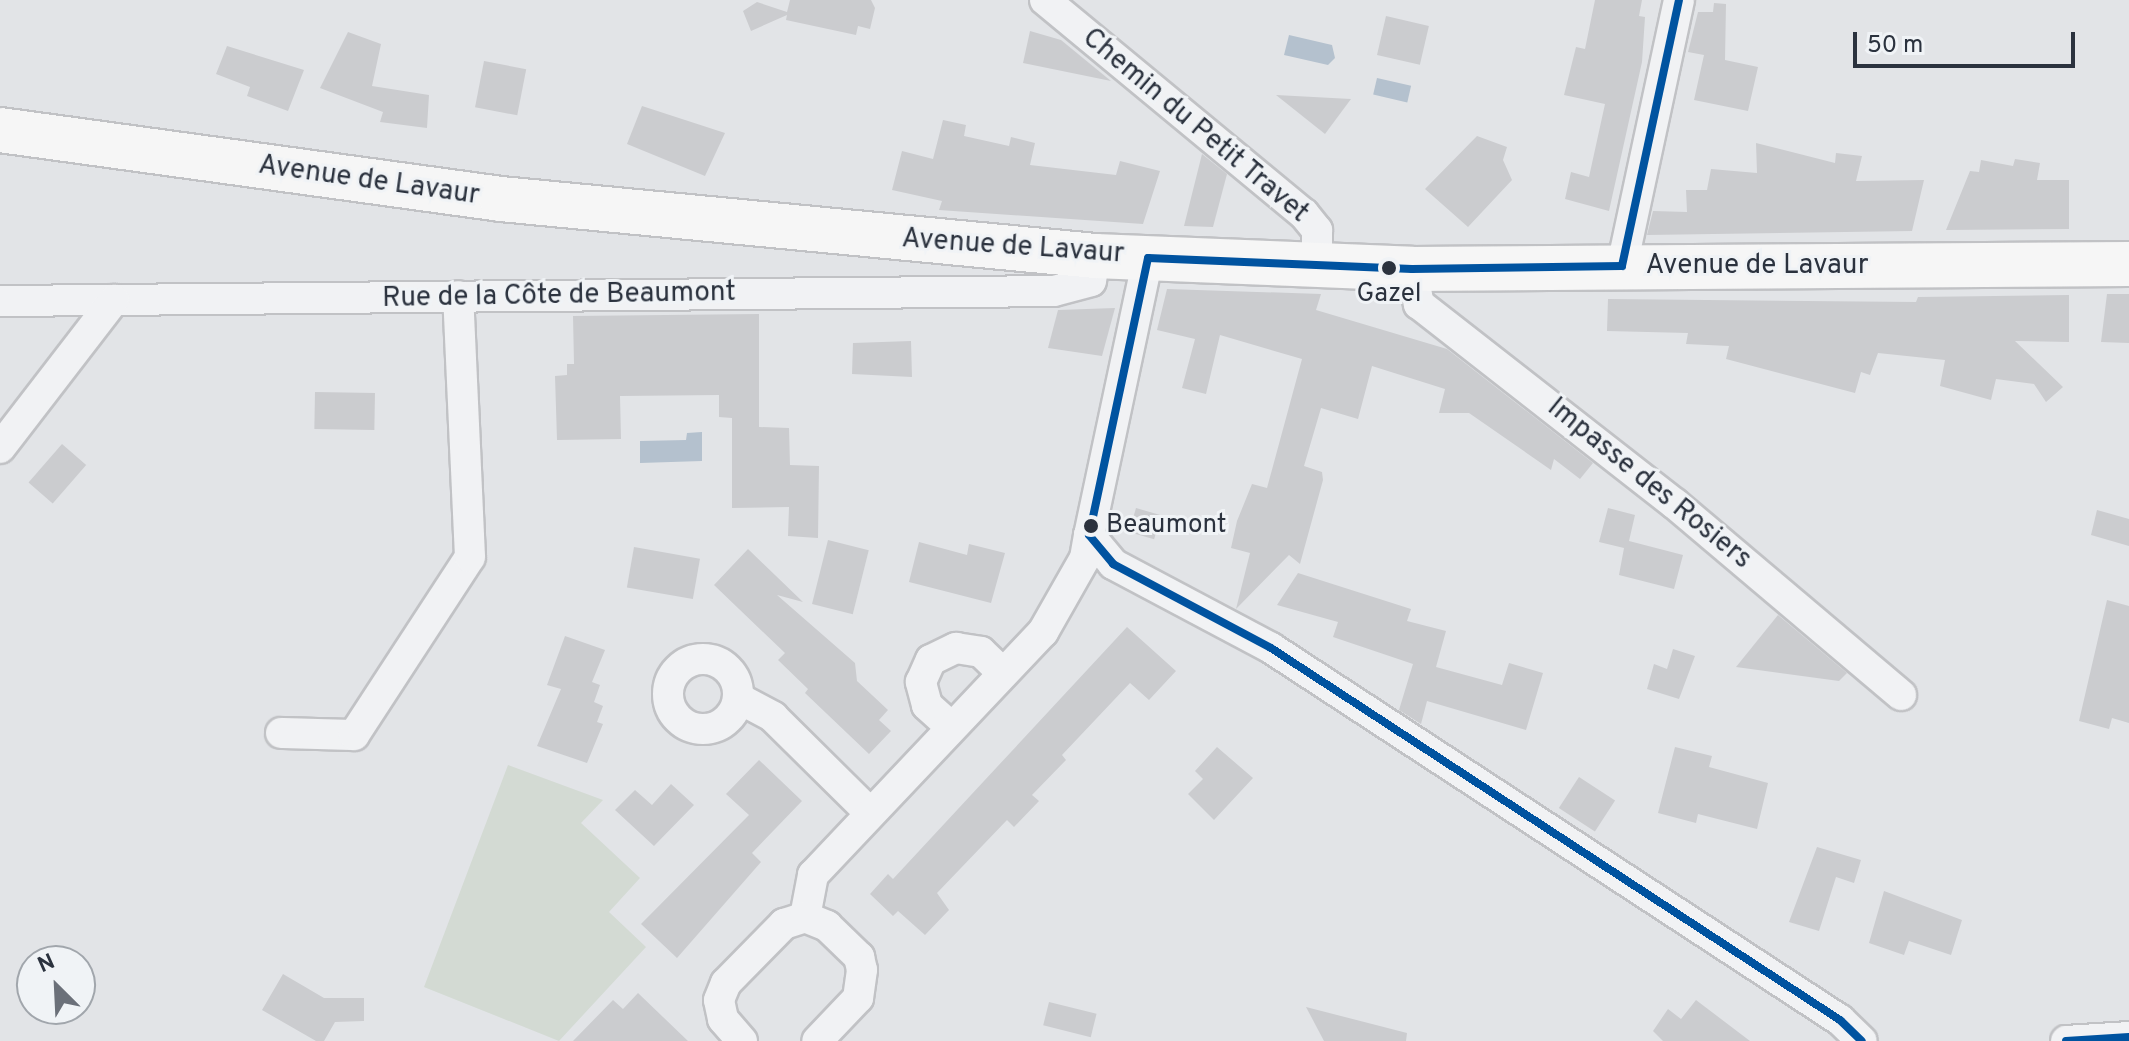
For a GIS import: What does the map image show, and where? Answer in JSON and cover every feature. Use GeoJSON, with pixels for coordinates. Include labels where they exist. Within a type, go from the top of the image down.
{"type":"FeatureCollection","features":[{"type":"Feature","properties":{"kind":"main road","name":"Avenue de Lavaur"},"geometry":{"type":"LineString","coordinates":[[0,130],[501,199],[1095,256],[1412,269],[2129,264]]}},
{"type":"Feature","properties":{"kind":"street","name":"Chemin du Petit Travet"},"geometry":{"type":"LineString","coordinates":[[1045,0],[1304,214],[1317,230],[1317,266]]}},
{"type":"Feature","properties":{"kind":"street"},"geometry":{"type":"LineString","coordinates":[[1622,266],[1679,0]]}},
{"type":"Feature","properties":{"kind":"street","name":"Rue de la Côte de Beaumont"},"geometry":{"type":"LineString","coordinates":[[0,301],[1054,291],[1091,281],[1095,256]]}},
{"type":"Feature","properties":{"kind":"street"},"geometry":{"type":"LineString","coordinates":[[805,917],[813,875],[950,726],[1043,632],[1085,558],[1148,258]]}},
{"type":"Feature","properties":{"kind":"street","name":"Impasse des Rosiers"},"geometry":{"type":"LineString","coordinates":[[1412,269],[1419,304],[1675,504],[1901,695]]}},
{"type":"Feature","properties":{"kind":"street"},"geometry":{"type":"LineString","coordinates":[[281,733],[354,735],[470,557],[458,296]]}},
{"type":"Feature","properties":{"kind":"street"},"geometry":{"type":"LineString","coordinates":[[0,448],[114,300]]}},
{"type":"Feature","properties":{"kind":"street"},"geometry":{"type":"LineString","coordinates":[[1089,535],[1113,564],[1271,648],[1840,1020],[1862,1041]]}},
{"type":"Feature","properties":{"kind":"street"},"geometry":{"type":"LineString","coordinates":[[950,726],[927,705],[921,682],[931,660],[956,648],[981,652],[1003,673]]}},
{"type":"Feature","properties":{"kind":"street"},"geometry":{"type":"LineString","coordinates":[[738,698],[773,717],[869,812]]}},
{"type":"Feature","properties":{"kind":"street"},"geometry":{"type":"LineString","coordinates":[[742,1041],[723,1019],[719,1000],[726,983],[784,924],[805,917],[827,926],[859,957],[862,970],[858,998],[817,1041]]}},
{"type":"Feature","properties":{"kind":"street"},"geometry":{"type":"LineString","coordinates":[[2066,1041],[2129,1037]]}},
{"type":"Feature","properties":{"kind":"shaded area"},"geometry":{"type":"Polygon","coordinates":[[[508,765],[603,800],[581,823],[640,878],[609,912],[646,947],[559,1041],[424,987],[508,765]]]}},
{"type":"Feature","properties":{"kind":"water"},"geometry":{"type":"Polygon","coordinates":[[[1289,35],[1332,45],[1335,58],[1328,65],[1284,55],[1289,35]]]}},
{"type":"Feature","properties":{"kind":"water"},"geometry":{"type":"Polygon","coordinates":[[[1377,78],[1411,86],[1407,102],[1373,95],[1377,78]]]}},
{"type":"Feature","properties":{"kind":"water"},"geometry":{"type":"Polygon","coordinates":[[[702,432],[702,461],[640,463],[640,441],[686,440],[687,433],[702,432]]]}},
{"type":"Feature","properties":{"kind":"building"},"geometry":{"type":"Polygon","coordinates":[[[790,0],[871,0],[875,8],[870,29],[858,26],[856,35],[786,20],[787,15],[751,31],[743,11],[757,2],[787,12],[790,0]]]}},
{"type":"Feature","properties":{"kind":"building"},"geometry":{"type":"Polygon","coordinates":[[[1595,0],[1642,0],[1639,16],[1645,17],[1642,62],[1609,211],[1565,199],[1571,172],[1589,177],[1605,104],[1564,95],[1576,47],[1585,49],[1595,0]]]}},
{"type":"Feature","properties":{"kind":"building"},"geometry":{"type":"Polygon","coordinates":[[[1714,3],[1726,4],[1725,60],[1758,67],[1748,111],[1694,100],[1704,55],[1688,52],[1698,12],[1713,12],[1714,3]]]}},
{"type":"Feature","properties":{"kind":"building"},"geometry":{"type":"Polygon","coordinates":[[[1386,16],[1429,26],[1420,65],[1377,55],[1386,16]]]}},
{"type":"Feature","properties":{"kind":"building"},"geometry":{"type":"Polygon","coordinates":[[[1030,31],[1061,40],[1111,81],[1023,63],[1030,31]]]}},
{"type":"Feature","properties":{"kind":"building"},"geometry":{"type":"Polygon","coordinates":[[[348,32],[381,44],[372,86],[429,95],[427,128],[380,122],[383,112],[320,88],[348,32]]]}},
{"type":"Feature","properties":{"kind":"building"},"geometry":{"type":"Polygon","coordinates":[[[227,46],[304,70],[288,111],[247,96],[250,87],[216,74],[227,46]]]}},
{"type":"Feature","properties":{"kind":"building"},"geometry":{"type":"Polygon","coordinates":[[[484,61],[526,69],[517,115],[475,107],[484,61]]]}},
{"type":"Feature","properties":{"kind":"building"},"geometry":{"type":"Polygon","coordinates":[[[1276,95],[1351,99],[1325,134],[1276,95]]]}},
{"type":"Feature","properties":{"kind":"building"},"geometry":{"type":"Polygon","coordinates":[[[642,106],[725,133],[705,176],[627,144],[642,106]]]}},
{"type":"Feature","properties":{"kind":"building"},"geometry":{"type":"Polygon","coordinates":[[[943,120],[966,125],[964,136],[1009,146],[1011,137],[1035,143],[1030,165],[1116,175],[1120,161],[1160,171],[1143,224],[939,210],[942,201],[892,190],[902,151],[933,159],[943,120]]]}},
{"type":"Feature","properties":{"kind":"building"},"geometry":{"type":"Polygon","coordinates":[[[1477,136],[1507,147],[1503,160],[1512,180],[1468,227],[1425,189],[1477,136]]]}},
{"type":"Feature","properties":{"kind":"building"},"geometry":{"type":"Polygon","coordinates":[[[1756,143],[1835,163],[1836,153],[1862,156],[1856,181],[1924,180],[1912,231],[1647,235],[1653,211],[1687,212],[1686,190],[1707,190],[1711,169],[1757,173],[1756,143]]]}},
{"type":"Feature","properties":{"kind":"building"},"geometry":{"type":"Polygon","coordinates":[[[1202,154],[1227,174],[1213,227],[1184,226],[1202,154]]]}},
{"type":"Feature","properties":{"kind":"building"},"geometry":{"type":"Polygon","coordinates":[[[2015,159],[2040,163],[2037,180],[2069,180],[2069,229],[1946,230],[1970,171],[1979,172],[1981,160],[2013,166],[2015,159]]]}},
{"type":"Feature","properties":{"kind":"building"},"geometry":{"type":"Polygon","coordinates":[[[1167,289],[1321,294],[1316,310],[1447,349],[1593,463],[1580,479],[1554,459],[1551,470],[1469,413],[1439,413],[1445,389],[1372,366],[1358,419],[1321,408],[1304,466],[1322,472],[1323,480],[1300,564],[1289,555],[1236,609],[1250,553],[1231,548],[1237,521],[1252,484],[1267,488],[1302,359],[1220,335],[1206,394],[1182,388],[1195,339],[1157,330],[1167,289]]]}},
{"type":"Feature","properties":{"kind":"building"},"geometry":{"type":"Polygon","coordinates":[[[2107,294],[2129,294],[2129,343],[2101,342],[2107,294]]]}},
{"type":"Feature","properties":{"kind":"building"},"geometry":{"type":"Polygon","coordinates":[[[2069,295],[2069,342],[2015,341],[2063,387],[2046,402],[2034,384],[1996,379],[1991,400],[1940,386],[1945,360],[1878,353],[1870,375],[1861,372],[1855,393],[1726,359],[1729,346],[1686,344],[1688,333],[1607,331],[1608,299],[1916,302],[1918,297],[2069,295]]]}},
{"type":"Feature","properties":{"kind":"building"},"geometry":{"type":"Polygon","coordinates":[[[1115,308],[1102,356],[1048,348],[1058,310],[1115,308]]]}},
{"type":"Feature","properties":{"kind":"building"},"geometry":{"type":"Polygon","coordinates":[[[759,314],[759,427],[789,428],[790,465],[819,466],[818,538],[788,536],[789,507],[732,508],[732,418],[719,417],[719,395],[620,396],[621,439],[557,440],[555,376],[567,375],[567,364],[574,364],[573,316],[759,314]]]}},
{"type":"Feature","properties":{"kind":"building"},"geometry":{"type":"Polygon","coordinates":[[[911,341],[912,377],[852,374],[853,343],[911,341]]]}},
{"type":"Feature","properties":{"kind":"building"},"geometry":{"type":"Polygon","coordinates":[[[315,392],[375,393],[374,430],[314,429],[315,392]]]}},
{"type":"Feature","properties":{"kind":"building"},"geometry":{"type":"Polygon","coordinates":[[[62,444],[86,465],[53,503],[29,482],[62,444]]]}},
{"type":"Feature","properties":{"kind":"building"},"geometry":{"type":"Polygon","coordinates":[[[1136,508],[1161,515],[1154,539],[1129,532],[1136,508]]]}},
{"type":"Feature","properties":{"kind":"building"},"geometry":{"type":"Polygon","coordinates":[[[1608,508],[1635,515],[1629,541],[1683,555],[1674,589],[1619,575],[1624,548],[1599,542],[1608,508]]]}},
{"type":"Feature","properties":{"kind":"building"},"geometry":{"type":"Polygon","coordinates":[[[2097,510],[2129,519],[2129,546],[2091,535],[2097,510]]]}},
{"type":"Feature","properties":{"kind":"building"},"geometry":{"type":"Polygon","coordinates":[[[828,540],[869,550],[853,614],[812,604],[828,540]]]}},
{"type":"Feature","properties":{"kind":"building"},"geometry":{"type":"Polygon","coordinates":[[[919,542],[967,555],[969,544],[1005,553],[991,603],[909,582],[919,542]]]}},
{"type":"Feature","properties":{"kind":"building"},"geometry":{"type":"Polygon","coordinates":[[[634,547],[700,559],[693,599],[627,587],[634,547]]]}},
{"type":"Feature","properties":{"kind":"building"},"geometry":{"type":"Polygon","coordinates":[[[748,549],[803,602],[777,595],[855,663],[857,681],[888,710],[879,720],[891,731],[869,754],[805,693],[808,689],[778,660],[785,653],[714,585],[748,549]]]}},
{"type":"Feature","properties":{"kind":"building"},"geometry":{"type":"Polygon","coordinates":[[[1298,573],[1411,609],[1407,621],[1446,631],[1436,667],[1502,685],[1509,663],[1543,673],[1526,730],[1427,701],[1421,724],[1399,710],[1413,664],[1333,637],[1338,622],[1277,605],[1298,573]]]}},
{"type":"Feature","properties":{"kind":"building"},"geometry":{"type":"Polygon","coordinates":[[[2107,600],[2129,606],[2129,723],[2112,718],[2109,729],[2079,721],[2107,600]]]}},
{"type":"Feature","properties":{"kind":"building"},"geometry":{"type":"Polygon","coordinates":[[[1778,615],[1847,673],[1839,681],[1736,667],[1778,615]]]}},
{"type":"Feature","properties":{"kind":"building"},"geometry":{"type":"Polygon","coordinates":[[[1127,627],[1176,671],[1149,700],[1130,683],[1062,755],[1066,760],[1032,795],[1039,801],[1014,827],[1007,820],[937,893],[949,910],[925,935],[898,911],[893,916],[870,894],[888,874],[893,879],[1127,627]]]}},
{"type":"Feature","properties":{"kind":"building"},"geometry":{"type":"Polygon","coordinates":[[[565,636],[605,650],[592,682],[600,685],[594,702],[603,706],[597,722],[603,724],[587,763],[537,746],[561,689],[547,685],[565,636]]]}},
{"type":"Feature","properties":{"kind":"building"},"geometry":{"type":"Polygon","coordinates":[[[1673,649],[1695,656],[1679,699],[1647,689],[1654,664],[1667,669],[1673,649]]]}},
{"type":"Feature","properties":{"kind":"building"},"geometry":{"type":"Polygon","coordinates":[[[1217,747],[1253,778],[1214,820],[1188,794],[1203,779],[1195,771],[1217,747]]]}},
{"type":"Feature","properties":{"kind":"building"},"geometry":{"type":"Polygon","coordinates":[[[1675,747],[1712,756],[1709,767],[1768,783],[1757,829],[1698,814],[1696,823],[1658,813],[1675,747]]]}},
{"type":"Feature","properties":{"kind":"building"},"geometry":{"type":"Polygon","coordinates":[[[759,760],[802,801],[752,853],[761,862],[677,958],[641,924],[749,815],[726,794],[759,760]]]}},
{"type":"Feature","properties":{"kind":"building"},"geometry":{"type":"Polygon","coordinates":[[[1579,777],[1615,800],[1595,831],[1559,808],[1579,777]]]}},
{"type":"Feature","properties":{"kind":"building"},"geometry":{"type":"Polygon","coordinates":[[[671,784],[694,805],[654,846],[615,810],[635,790],[652,805],[671,784]]]}},
{"type":"Feature","properties":{"kind":"building"},"geometry":{"type":"Polygon","coordinates":[[[1817,847],[1861,860],[1854,883],[1836,877],[1819,931],[1789,922],[1817,847]]]}},
{"type":"Feature","properties":{"kind":"building"},"geometry":{"type":"Polygon","coordinates":[[[1884,891],[1962,920],[1951,955],[1909,941],[1904,955],[1869,943],[1884,891]]]}},
{"type":"Feature","properties":{"kind":"building"},"geometry":{"type":"Polygon","coordinates":[[[283,974],[324,998],[364,998],[364,1021],[335,1022],[324,1041],[316,1041],[262,1010],[283,974]]]}},
{"type":"Feature","properties":{"kind":"building"},"geometry":{"type":"Polygon","coordinates":[[[638,993],[688,1041],[573,1041],[613,1000],[623,1009],[638,993]]]}},
{"type":"Feature","properties":{"kind":"building"},"geometry":{"type":"Polygon","coordinates":[[[1696,1000],[1750,1041],[1663,1041],[1653,1031],[1668,1009],[1681,1019],[1696,1000]]]}},
{"type":"Feature","properties":{"kind":"building"},"geometry":{"type":"Polygon","coordinates":[[[1049,1002],[1097,1014],[1091,1037],[1043,1025],[1049,1002]]]}},
{"type":"Feature","properties":{"kind":"building"},"geometry":{"type":"Polygon","coordinates":[[[1306,1007],[1407,1033],[1406,1041],[1324,1041],[1306,1007]]]}},
{"type":"Feature","properties":{"kind":"transit line"},"geometry":{"type":"LineString","coordinates":[[1679,0],[1622,266],[1412,269],[1148,258],[1089,535],[1113,564],[1271,648],[1840,1020],[1862,1041]]}},
{"type":"Feature","properties":{"kind":"transit line"},"geometry":{"type":"LineString","coordinates":[[2066,1041],[2129,1037]]}},
{"type":"Feature","properties":{"kind":"place","name":"Gazel"},"geometry":{"type":"Point","coordinates":[1389,268]}},
{"type":"Feature","properties":{"kind":"place","name":"Beaumont"},"geometry":{"type":"Point","coordinates":[1091,526]}}]}
